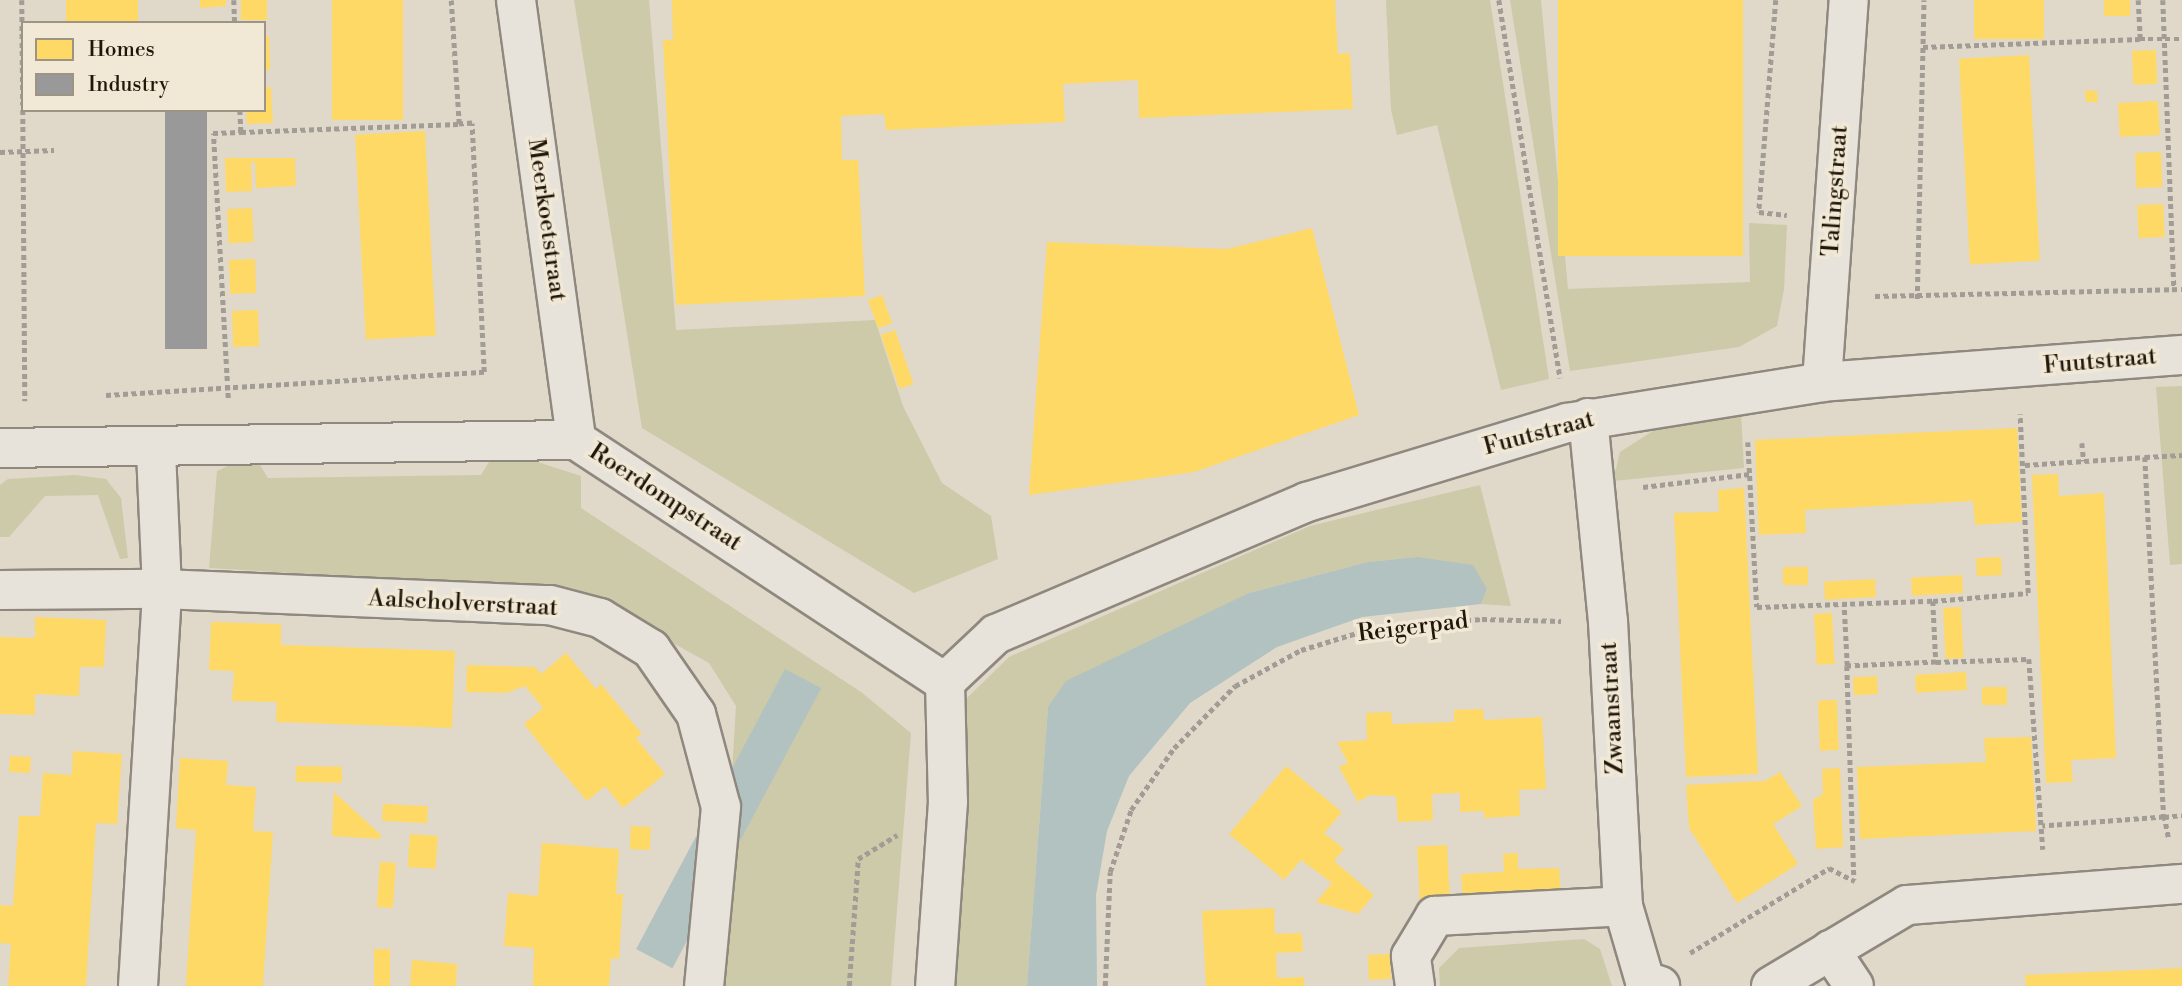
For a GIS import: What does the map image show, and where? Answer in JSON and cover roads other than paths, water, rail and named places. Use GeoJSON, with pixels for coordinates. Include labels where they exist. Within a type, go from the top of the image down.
{"type":"FeatureCollection","features":[{"type":"Feature","properties":{"kind":"street","name":"Meerkoetstraat"},"geometry":{"type":"LineString","coordinates":[[516,0],[576,440]]}},
{"type":"Feature","properties":{"kind":"street","name":"Talingstraat"},"geometry":{"type":"LineString","coordinates":[[1822,382],[1849,0]]}},
{"type":"Feature","properties":{"kind":"street","name":"Fuutstraat"},"geometry":{"type":"LineString","coordinates":[[945,682],[996,634],[1307,502],[1577,421],[1822,382],[2182,355]]}},
{"type":"Feature","properties":{"kind":"street","name":"Zwaanstraat"},"geometry":{"type":"LineString","coordinates":[[1577,421],[1595,492],[1608,621],[1623,906],[1652,983]]}},
{"type":"Feature","properties":{"kind":"street","name":"Roerdompstraat"},"geometry":{"type":"LineString","coordinates":[[0,449],[156,449],[230,443],[576,440],[945,682]]}},
{"type":"Feature","properties":{"kind":"street"},"geometry":{"type":"LineString","coordinates":[[138,986],[162,589],[156,449]]}},
{"type":"Feature","properties":{"kind":"street","name":"Aalscholverstraat"},"geometry":{"type":"LineString","coordinates":[[0,590],[162,589],[550,605],[600,618],[651,649],[696,714],[721,807],[704,986]]}},
{"type":"Feature","properties":{"kind":"street"},"geometry":{"type":"LineString","coordinates":[[935,986],[948,802],[945,682]]}},
{"type":"Feature","properties":{"kind":"street"},"geometry":{"type":"LineString","coordinates":[[1771,986],[1907,905],[2182,884]]}},
{"type":"Feature","properties":{"kind":"street"},"geometry":{"type":"LineString","coordinates":[[1415,986],[1411,956],[1435,916],[1623,906]]}},
{"type":"Feature","properties":{"kind":"street"},"geometry":{"type":"LineString","coordinates":[[1830,950],[1854,986]]}}]}
